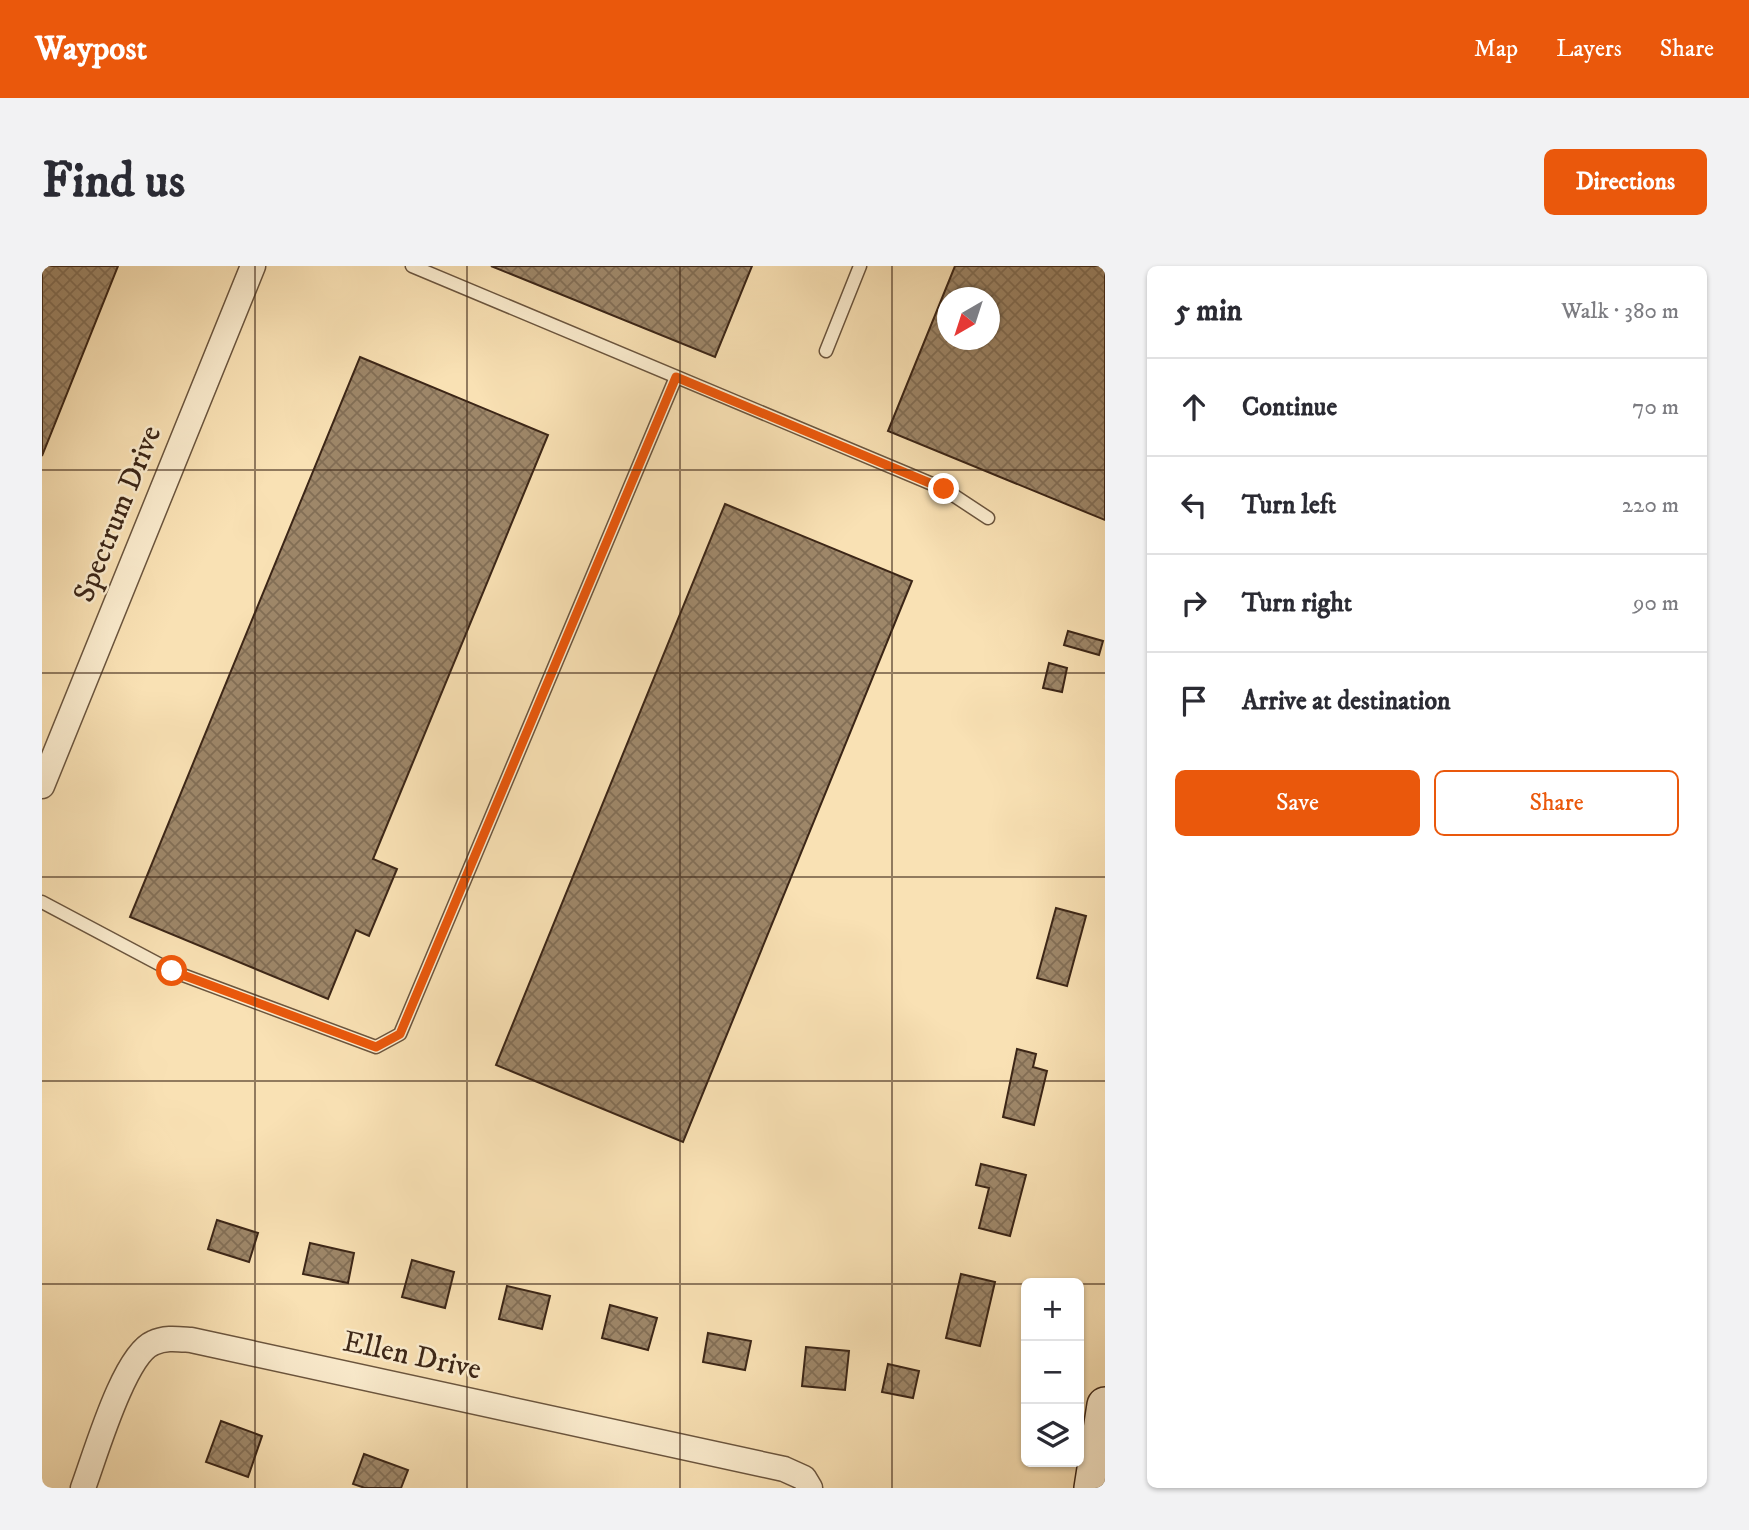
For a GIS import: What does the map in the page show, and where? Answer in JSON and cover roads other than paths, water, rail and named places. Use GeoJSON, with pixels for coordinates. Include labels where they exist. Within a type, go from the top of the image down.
{"type":"FeatureCollection","features":[{"type":"Feature","properties":{"kind":"main road"},"geometry":{"type":"LineString","coordinates":[[1092,1488],[1105,1405]]}},
{"type":"Feature","properties":{"kind":"street","name":"Spectrum Drive"},"geometry":{"type":"LineString","coordinates":[[42,786],[253,266]]}},
{"type":"Feature","properties":{"kind":"street","name":"Ellen Drive"},"geometry":{"type":"LineString","coordinates":[[83,1488],[126,1374],[150,1343],[166,1339],[191,1340],[784,1469],[804,1478],[810,1488]]}},
{"type":"Feature","properties":{"kind":"lane"},"geometry":{"type":"LineString","coordinates":[[412,266],[944,489],[988,519]]}},
{"type":"Feature","properties":{"kind":"lane"},"geometry":{"type":"LineString","coordinates":[[826,351],[860,266]]}},
{"type":"Feature","properties":{"kind":"lane"},"geometry":{"type":"LineString","coordinates":[[42,902],[172,971],[364,1043],[376,1047],[400,1034],[676,377]]}}]}
